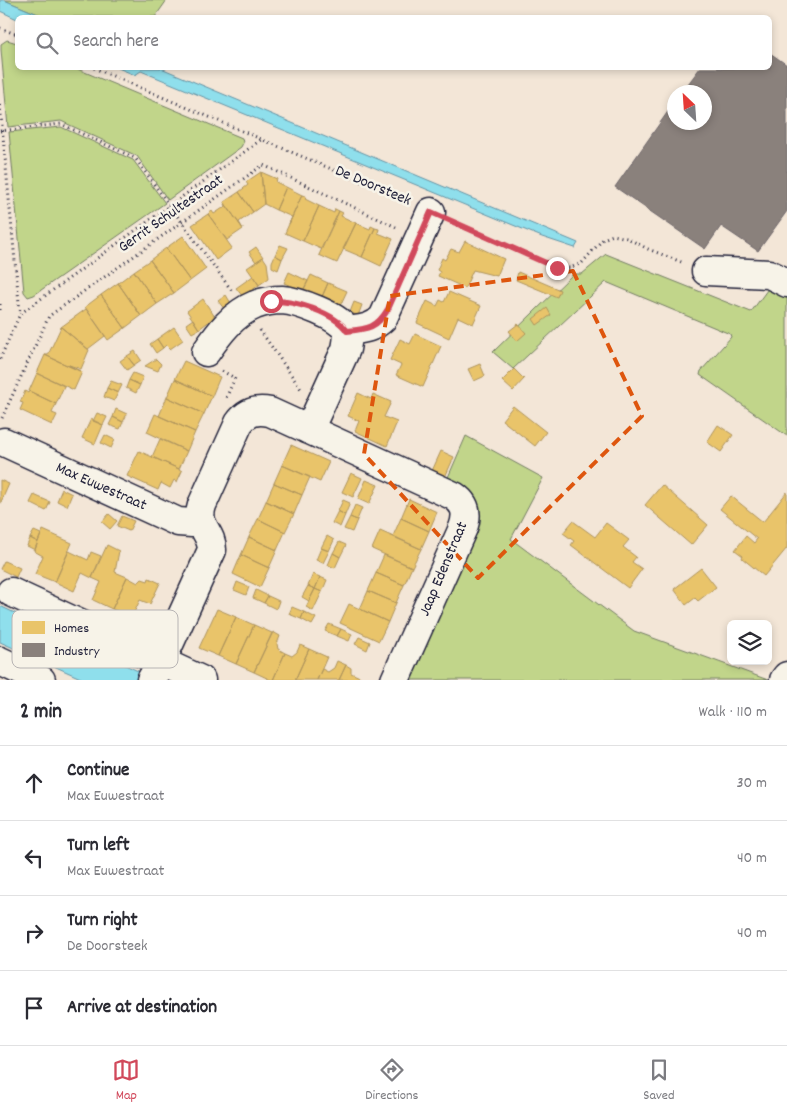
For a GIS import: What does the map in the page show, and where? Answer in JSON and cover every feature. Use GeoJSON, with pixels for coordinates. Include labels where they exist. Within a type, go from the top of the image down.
{"type":"FeatureCollection","features":[{"type":"Feature","properties":{"kind":"street"},"geometry":{"type":"LineString","coordinates":[[347,331],[375,326],[383,318],[431,212]]}},
{"type":"Feature","properties":{"kind":"street"},"geometry":{"type":"LineString","coordinates":[[706,271],[769,274],[787,282]]}},
{"type":"Feature","properties":{"kind":"street"},"geometry":{"type":"LineString","coordinates":[[178,623],[212,550],[210,536],[200,521],[202,505],[244,416],[253,411],[262,410],[313,421],[346,348],[348,340],[347,331],[342,323],[298,303],[281,300],[271,301],[257,304],[234,318],[219,333],[206,352]]}},
{"type":"Feature","properties":{"kind":"street","name":"Jaap Edenstraat"},"geometry":{"type":"LineString","coordinates":[[313,421],[454,496],[462,501],[466,510],[463,528],[395,680]]}},
{"type":"Feature","properties":{"kind":"street","name":"Max Euwestraat"},"geometry":{"type":"LineString","coordinates":[[2,433],[178,522],[192,523],[200,521]]}},
{"type":"Feature","properties":{"kind":"street"},"geometry":{"type":"LineString","coordinates":[[11,592],[43,610]]}},
{"type":"Feature","properties":{"kind":"street"},"geometry":{"type":"LineString","coordinates":[[0,661],[12,667]]}},
{"type":"Feature","properties":{"kind":"street"},"geometry":{"type":"LineString","coordinates":[[15,668],[41,680]]}},
{"type":"Feature","properties":{"kind":"street"},"geometry":{"type":"LineString","coordinates":[[155,672],[201,680]]}},
{"type":"Feature","properties":{"kind":"street"},"geometry":{"type":"LineString","coordinates":[[784,680],[787,676]]}},
{"type":"Feature","properties":{"kind":"path"},"geometry":{"type":"LineString","coordinates":[[0,28],[15,34]]}},
{"type":"Feature","properties":{"kind":"path","name":"De Doorsteek"},"geometry":{"type":"LineString","coordinates":[[99,70],[263,139],[557,268],[570,268],[582,263],[603,239],[613,235],[626,238],[648,249],[706,271]]}},
{"type":"Feature","properties":{"kind":"path"},"geometry":{"type":"LineString","coordinates":[[0,105],[20,314],[0,359]]}},
{"type":"Feature","properties":{"kind":"path"},"geometry":{"type":"LineString","coordinates":[[1,131],[61,124],[135,158],[246,310],[313,421]]}},
{"type":"Feature","properties":{"kind":"path","name":"Gerrit Schultestraat"},"geometry":{"type":"LineString","coordinates":[[20,314],[263,139]]}},
{"type":"Feature","properties":{"kind":"path","name":"Gerrit Schultestraat"},"geometry":{"type":"LineString","coordinates":[[2,433],[49,316],[263,165],[420,238]]}},
{"type":"Feature","properties":{"kind":"path"},"geometry":{"type":"LineString","coordinates":[[0,304],[0,313]]}},
{"type":"Feature","properties":{"kind":"path"},"geometry":{"type":"LineString","coordinates":[[206,352],[207,363],[235,378],[225,400]]}},
{"type":"Feature","properties":{"kind":"highlighted area"},"geometry":{"type":"Polygon","coordinates":[[[573,271],[642,416],[478,578],[364,454],[390,296],[573,271]]]}},
{"type":"Feature","properties":{"kind":"green space"},"geometry":{"type":"Polygon","coordinates":[[[4,0],[167,0],[156,15],[40,15],[4,0]]]}},
{"type":"Feature","properties":{"kind":"green space"},"geometry":{"type":"Polygon","coordinates":[[[7,40],[15,42],[15,70],[80,70],[242,138],[243,143],[241,147],[168,200],[137,156],[61,121],[8,127],[1,44],[7,40]]]}},
{"type":"Feature","properties":{"kind":"green space"},"geometry":{"type":"Polygon","coordinates":[[[61,127],[133,160],[165,203],[34,295],[28,297],[24,292],[9,132],[61,127]]]}},
{"type":"Feature","properties":{"kind":"green space"},"geometry":{"type":"Polygon","coordinates":[[[606,254],[751,312],[770,286],[787,294],[787,436],[700,375],[701,371],[731,337],[730,334],[606,282],[513,369],[493,352],[573,274],[582,274],[606,254]]]}},
{"type":"Feature","properties":{"kind":"green space"},"geometry":{"type":"Polygon","coordinates":[[[466,436],[543,478],[511,539],[634,631],[768,680],[409,680],[471,527],[446,482],[466,436]]]}},
{"type":"Feature","properties":{"kind":"water"},"geometry":{"type":"Polygon","coordinates":[[[0,0],[4,0],[40,15],[15,15],[15,18],[0,11],[0,0]]]}},
{"type":"Feature","properties":{"kind":"water"},"geometry":{"type":"Polygon","coordinates":[[[123,70],[166,70],[578,243],[575,248],[542,237],[141,71],[135,75],[123,70]]]}},
{"type":"Feature","properties":{"kind":"water"},"geometry":{"type":"Polygon","coordinates":[[[0,606],[12,612],[12,647],[0,642],[0,606]]]}},
{"type":"Feature","properties":{"kind":"water"},"geometry":{"type":"Polygon","coordinates":[[[58,668],[132,668],[159,680],[85,680],[58,668]]]}},
{"type":"Feature","properties":{"kind":"building: Homes"},"geometry":{"type":"Polygon","coordinates":[[[261,172],[264,204],[253,212],[239,192],[248,185],[246,182],[261,172]]]}},
{"type":"Feature","properties":{"kind":"building: Homes"},"geometry":{"type":"Polygon","coordinates":[[[261,172],[277,179],[276,182],[286,187],[276,210],[264,204],[261,172]]]}},
{"type":"Feature","properties":{"kind":"building: Homes"},"geometry":{"type":"Polygon","coordinates":[[[286,187],[302,195],[289,224],[292,217],[276,210],[286,187]]]}},
{"type":"Feature","properties":{"kind":"building: Homes"},"geometry":{"type":"Polygon","coordinates":[[[239,192],[253,212],[239,222],[243,229],[224,202],[239,192]]]}},
{"type":"Feature","properties":{"kind":"building: Homes"},"geometry":{"type":"Polygon","coordinates":[[[302,195],[306,196],[305,199],[319,206],[303,241],[285,233],[302,195]]]}},
{"type":"Feature","properties":{"kind":"building: Homes"},"geometry":{"type":"Polygon","coordinates":[[[224,202],[243,229],[227,240],[208,214],[212,211],[214,214],[226,206],[224,202]]]}},
{"type":"Feature","properties":{"kind":"building: Homes"},"geometry":{"type":"Polygon","coordinates":[[[319,206],[334,213],[335,209],[339,211],[321,249],[303,241],[319,206]]]}},
{"type":"Feature","properties":{"kind":"building: Homes"},"geometry":{"type":"Polygon","coordinates":[[[339,211],[343,213],[341,216],[356,223],[337,263],[319,255],[339,211]]]}},
{"type":"Feature","properties":{"kind":"building: Homes"},"geometry":{"type":"Polygon","coordinates":[[[208,214],[232,248],[216,260],[192,225],[208,214]]]}},
{"type":"Feature","properties":{"kind":"building: Homes"},"geometry":{"type":"Polygon","coordinates":[[[356,223],[370,229],[371,226],[375,228],[362,257],[343,249],[356,223]]]}},
{"type":"Feature","properties":{"kind":"building: Homes"},"geometry":{"type":"Polygon","coordinates":[[[375,228],[379,229],[378,233],[393,239],[381,266],[362,257],[375,228]]]}},
{"type":"Feature","properties":{"kind":"building: Homes"},"geometry":{"type":"Polygon","coordinates":[[[183,236],[206,269],[190,281],[166,248],[183,236]]]}},
{"type":"Feature","properties":{"kind":"building: Homes"},"geometry":{"type":"Polygon","coordinates":[[[465,241],[504,259],[497,276],[473,270],[465,288],[438,276],[440,272],[437,270],[442,258],[445,260],[451,249],[459,252],[465,241]]]}},
{"type":"Feature","properties":{"kind":"building: Homes"},"geometry":{"type":"Polygon","coordinates":[[[280,245],[288,248],[282,259],[275,255],[280,245]]]}},
{"type":"Feature","properties":{"kind":"building: Homes"},"geometry":{"type":"Polygon","coordinates":[[[256,247],[263,257],[256,262],[249,252],[256,247]]]}},
{"type":"Feature","properties":{"kind":"building: Homes"},"geometry":{"type":"Polygon","coordinates":[[[166,248],[190,281],[174,293],[150,260],[166,248]]]}},
{"type":"Feature","properties":{"kind":"building: Homes"},"geometry":{"type":"Polygon","coordinates":[[[275,255],[282,259],[278,270],[272,267],[275,255]]]}},
{"type":"Feature","properties":{"kind":"building: Homes"},"geometry":{"type":"Polygon","coordinates":[[[263,257],[267,263],[269,278],[259,285],[247,268],[263,257]]]}},
{"type":"Feature","properties":{"kind":"building: Homes"},"geometry":{"type":"Polygon","coordinates":[[[150,260],[174,293],[157,304],[134,271],[150,260]]]}},
{"type":"Feature","properties":{"kind":"building: Homes"},"geometry":{"type":"Polygon","coordinates":[[[134,271],[157,304],[141,316],[118,283],[134,271]]]}},
{"type":"Feature","properties":{"kind":"building: Homes"},"geometry":{"type":"Polygon","coordinates":[[[289,272],[308,281],[303,291],[284,283],[289,272]]]}},
{"type":"Feature","properties":{"kind":"building: Homes"},"geometry":{"type":"Polygon","coordinates":[[[518,272],[560,290],[557,297],[516,280],[518,272]]]}},
{"type":"Feature","properties":{"kind":"building: Homes"},"geometry":{"type":"Polygon","coordinates":[[[311,275],[328,283],[321,299],[303,291],[311,275]]]}},
{"type":"Feature","properties":{"kind":"building: Homes"},"geometry":{"type":"Polygon","coordinates":[[[253,276],[259,285],[243,297],[236,288],[253,276]]]}},
{"type":"Feature","properties":{"kind":"building: Homes"},"geometry":{"type":"Polygon","coordinates":[[[118,283],[141,316],[125,328],[101,295],[118,283]]]}},
{"type":"Feature","properties":{"kind":"building: Homes"},"geometry":{"type":"Polygon","coordinates":[[[328,283],[347,291],[339,308],[321,299],[328,283]]]}},
{"type":"Feature","properties":{"kind":"building: Homes"},"geometry":{"type":"Polygon","coordinates":[[[449,292],[481,306],[473,324],[458,317],[449,338],[417,323],[427,301],[437,306],[440,300],[444,302],[449,292]]]}},
{"type":"Feature","properties":{"kind":"building: Homes"},"geometry":{"type":"Polygon","coordinates":[[[101,295],[125,328],[108,340],[85,307],[101,295]]]}},
{"type":"Feature","properties":{"kind":"building: Homes"},"geometry":{"type":"Polygon","coordinates":[[[226,295],[232,305],[225,310],[218,301],[226,295]]]}},
{"type":"Feature","properties":{"kind":"building: Homes"},"geometry":{"type":"Polygon","coordinates":[[[203,299],[215,317],[199,329],[187,311],[203,299]]]}},
{"type":"Feature","properties":{"kind":"building: Homes"},"geometry":{"type":"Polygon","coordinates":[[[354,302],[362,305],[358,316],[350,312],[354,302]]]}},
{"type":"Feature","properties":{"kind":"building: Homes"},"geometry":{"type":"Polygon","coordinates":[[[547,308],[551,315],[537,325],[533,319],[547,308]]]}},
{"type":"Feature","properties":{"kind":"building: Homes"},"geometry":{"type":"Polygon","coordinates":[[[86,309],[105,336],[88,349],[61,327],[86,309]]]}},
{"type":"Feature","properties":{"kind":"building: Homes"},"geometry":{"type":"Polygon","coordinates":[[[193,319],[199,329],[192,333],[186,324],[193,319]]]}},
{"type":"Feature","properties":{"kind":"building: Homes"},"geometry":{"type":"Polygon","coordinates":[[[518,324],[526,333],[517,341],[509,331],[518,324]]]}},
{"type":"Feature","properties":{"kind":"building: Homes"},"geometry":{"type":"Polygon","coordinates":[[[61,327],[89,350],[81,369],[69,365],[82,372],[45,355],[48,355],[61,327]]]}},
{"type":"Feature","properties":{"kind":"building: Homes"},"geometry":{"type":"Polygon","coordinates":[[[174,327],[183,340],[170,349],[166,345],[163,348],[157,339],[174,327]]]}},
{"type":"Feature","properties":{"kind":"building: Homes"},"geometry":{"type":"Polygon","coordinates":[[[415,334],[441,346],[423,387],[396,375],[401,365],[390,360],[400,339],[410,344],[415,334]]]}},
{"type":"Feature","properties":{"kind":"building: Homes"},"geometry":{"type":"Polygon","coordinates":[[[157,339],[163,348],[156,353],[150,344],[157,339]]]}},
{"type":"Feature","properties":{"kind":"building: Homes"},"geometry":{"type":"Polygon","coordinates":[[[135,351],[141,360],[134,365],[127,356],[135,351]]]}},
{"type":"Feature","properties":{"kind":"building: Homes"},"geometry":{"type":"Polygon","coordinates":[[[45,355],[82,372],[74,390],[37,373],[45,355]]]}},
{"type":"Feature","properties":{"kind":"building: Homes"},"geometry":{"type":"Polygon","coordinates":[[[127,356],[134,365],[127,370],[120,361],[127,356]]]}},
{"type":"Feature","properties":{"kind":"building: Homes"},"geometry":{"type":"Polygon","coordinates":[[[156,359],[161,364],[158,371],[145,366],[156,359]]]}},
{"type":"Feature","properties":{"kind":"building: Homes"},"geometry":{"type":"Polygon","coordinates":[[[184,361],[220,377],[212,396],[175,379],[184,361]]]}},
{"type":"Feature","properties":{"kind":"building: Homes"},"geometry":{"type":"Polygon","coordinates":[[[480,364],[485,376],[474,381],[468,369],[480,364]]]}},
{"type":"Feature","properties":{"kind":"building: Homes"},"geometry":{"type":"Polygon","coordinates":[[[514,369],[524,379],[513,391],[502,381],[514,369]]]}},
{"type":"Feature","properties":{"kind":"building: Homes"},"geometry":{"type":"Polygon","coordinates":[[[37,373],[64,386],[56,404],[29,391],[37,373]]]}},
{"type":"Feature","properties":{"kind":"building: Homes"},"geometry":{"type":"Polygon","coordinates":[[[133,373],[143,377],[140,385],[129,380],[133,373]]]}},
{"type":"Feature","properties":{"kind":"building: Homes"},"geometry":{"type":"Polygon","coordinates":[[[175,379],[212,396],[204,414],[167,397],[175,379]]]}},
{"type":"Feature","properties":{"kind":"building: Homes"},"geometry":{"type":"Polygon","coordinates":[[[129,380],[140,385],[136,393],[126,388],[129,380]]]}},
{"type":"Feature","properties":{"kind":"building: Homes"},"geometry":{"type":"Polygon","coordinates":[[[111,381],[122,385],[118,393],[107,388],[111,381]]]}},
{"type":"Feature","properties":{"kind":"building: Homes"},"geometry":{"type":"Polygon","coordinates":[[[107,388],[118,393],[114,401],[104,397],[107,388]]]}},
{"type":"Feature","properties":{"kind":"building: Homes"},"geometry":{"type":"Polygon","coordinates":[[[25,391],[28,393],[29,391],[56,404],[52,413],[57,415],[52,425],[20,410],[23,403],[20,402],[25,391]]]}},
{"type":"Feature","properties":{"kind":"building: Homes"},"geometry":{"type":"Polygon","coordinates":[[[358,393],[371,399],[373,394],[391,402],[384,417],[397,422],[387,446],[355,431],[359,421],[348,416],[358,393]]]}},
{"type":"Feature","properties":{"kind":"building: Homes"},"geometry":{"type":"Polygon","coordinates":[[[167,397],[204,414],[195,432],[159,416],[167,397]]]}},
{"type":"Feature","properties":{"kind":"building: Homes"},"geometry":{"type":"Polygon","coordinates":[[[513,406],[546,432],[535,446],[502,420],[513,406]]]}},
{"type":"Feature","properties":{"kind":"building: Homes"},"geometry":{"type":"Polygon","coordinates":[[[116,409],[127,414],[123,422],[113,417],[116,409]]]}},
{"type":"Feature","properties":{"kind":"building: Homes"},"geometry":{"type":"Polygon","coordinates":[[[97,413],[107,417],[103,425],[93,421],[97,413]]]}},
{"type":"Feature","properties":{"kind":"building: Homes"},"geometry":{"type":"Polygon","coordinates":[[[155,414],[195,432],[187,451],[147,432],[155,414]]]}},
{"type":"Feature","properties":{"kind":"building: Homes"},"geometry":{"type":"Polygon","coordinates":[[[113,417],[123,422],[120,429],[109,425],[113,417]]]}},
{"type":"Feature","properties":{"kind":"building: Homes"},"geometry":{"type":"Polygon","coordinates":[[[91,419],[103,425],[95,444],[82,438],[91,419]]]}},
{"type":"Feature","properties":{"kind":"building: Homes"},"geometry":{"type":"Polygon","coordinates":[[[718,425],[733,435],[721,452],[707,442],[718,425]]]}},
{"type":"Feature","properties":{"kind":"building: Homes"},"geometry":{"type":"Polygon","coordinates":[[[105,435],[115,440],[111,448],[101,443],[105,435]]]}},
{"type":"Feature","properties":{"kind":"building: Homes"},"geometry":{"type":"Polygon","coordinates":[[[160,439],[187,451],[179,469],[152,457],[160,439]]]}},
{"type":"Feature","properties":{"kind":"building: Homes"},"geometry":{"type":"Polygon","coordinates":[[[291,445],[329,462],[320,482],[282,465],[291,445]]]}},
{"type":"Feature","properties":{"kind":"building: Homes"},"geometry":{"type":"Polygon","coordinates":[[[139,451],[182,471],[177,482],[174,480],[170,488],[161,483],[158,490],[127,476],[139,451]]]}},
{"type":"Feature","properties":{"kind":"building: Homes"},"geometry":{"type":"Polygon","coordinates":[[[441,451],[454,457],[445,477],[432,471],[441,451]]]}},
{"type":"Feature","properties":{"kind":"building: Homes"},"geometry":{"type":"Polygon","coordinates":[[[282,465],[310,477],[302,495],[274,483],[282,465]]]}},
{"type":"Feature","properties":{"kind":"building: Homes"},"geometry":{"type":"Polygon","coordinates":[[[351,473],[362,478],[353,497],[342,492],[351,473]]]}},
{"type":"Feature","properties":{"kind":"building: Homes"},"geometry":{"type":"Polygon","coordinates":[[[0,480],[9,484],[2,503],[0,502],[0,480]]]}},
{"type":"Feature","properties":{"kind":"building: Homes"},"geometry":{"type":"Polygon","coordinates":[[[366,480],[378,485],[369,504],[358,499],[366,480]]]}},
{"type":"Feature","properties":{"kind":"building: Homes"},"geometry":{"type":"Polygon","coordinates":[[[274,483],[302,495],[294,514],[266,501],[274,483]]]}},
{"type":"Feature","properties":{"kind":"building: Homes"},"geometry":{"type":"Polygon","coordinates":[[[662,485],[708,525],[691,545],[645,505],[662,485]]]}},
{"type":"Feature","properties":{"kind":"building: Homes"},"geometry":{"type":"Polygon","coordinates":[[[62,489],[72,494],[67,506],[57,501],[62,489]]]}},
{"type":"Feature","properties":{"kind":"building: Homes"},"geometry":{"type":"Polygon","coordinates":[[[787,492],[787,548],[764,576],[735,550],[746,536],[754,543],[757,539],[720,509],[731,496],[763,522],[787,492]]]}},
{"type":"Feature","properties":{"kind":"building: Homes"},"geometry":{"type":"Polygon","coordinates":[[[34,495],[50,502],[46,511],[30,503],[34,495]]]}},
{"type":"Feature","properties":{"kind":"building: Homes"},"geometry":{"type":"Polygon","coordinates":[[[409,499],[437,512],[429,531],[401,518],[409,499]]]}},
{"type":"Feature","properties":{"kind":"building: Homes"},"geometry":{"type":"Polygon","coordinates":[[[343,500],[350,503],[345,515],[338,511],[343,500]]]}},
{"type":"Feature","properties":{"kind":"building: Homes"},"geometry":{"type":"Polygon","coordinates":[[[266,501],[294,514],[285,532],[258,519],[266,501]]]}},
{"type":"Feature","properties":{"kind":"building: Homes"},"geometry":{"type":"Polygon","coordinates":[[[355,505],[362,508],[357,520],[350,517],[355,505]]]}},
{"type":"Feature","properties":{"kind":"building: Homes"},"geometry":{"type":"Polygon","coordinates":[[[338,511],[345,515],[340,527],[332,523],[338,511]]]}},
{"type":"Feature","properties":{"kind":"building: Homes"},"geometry":{"type":"Polygon","coordinates":[[[109,514],[117,521],[110,529],[102,522],[109,514]]]}},
{"type":"Feature","properties":{"kind":"building: Homes"},"geometry":{"type":"Polygon","coordinates":[[[122,516],[134,521],[129,531],[117,526],[122,516]]]}},
{"type":"Feature","properties":{"kind":"building: Homes"},"geometry":{"type":"Polygon","coordinates":[[[350,517],[357,520],[352,532],[344,529],[350,517]]]}},
{"type":"Feature","properties":{"kind":"building: Homes"},"geometry":{"type":"Polygon","coordinates":[[[401,518],[429,531],[421,549],[393,536],[401,518]]]}},
{"type":"Feature","properties":{"kind":"building: Homes"},"geometry":{"type":"Polygon","coordinates":[[[258,519],[285,532],[277,550],[249,537],[258,519]]]}},
{"type":"Feature","properties":{"kind":"building: Homes"},"geometry":{"type":"Polygon","coordinates":[[[573,521],[595,537],[606,523],[629,540],[623,547],[636,557],[632,562],[642,569],[628,588],[571,545],[574,541],[563,533],[573,521]]]}},
{"type":"Feature","properties":{"kind":"building: Homes"},"geometry":{"type":"Polygon","coordinates":[[[43,530],[72,543],[55,582],[35,574],[43,556],[34,551],[43,530]]]}},
{"type":"Feature","properties":{"kind":"building: Homes"},"geometry":{"type":"Polygon","coordinates":[[[34,531],[41,534],[38,542],[30,538],[34,531]]]}},
{"type":"Feature","properties":{"kind":"building: Homes"},"geometry":{"type":"Polygon","coordinates":[[[380,531],[421,549],[412,567],[372,549],[380,531]]]}},
{"type":"Feature","properties":{"kind":"building: Homes"},"geometry":{"type":"Polygon","coordinates":[[[327,536],[334,540],[329,551],[321,548],[327,536]]]}},
{"type":"Feature","properties":{"kind":"building: Homes"},"geometry":{"type":"Polygon","coordinates":[[[249,537],[277,550],[269,568],[241,555],[249,537]]]}},
{"type":"Feature","properties":{"kind":"building: Homes"},"geometry":{"type":"Polygon","coordinates":[[[30,538],[38,542],[35,550],[27,546],[30,538]]]}},
{"type":"Feature","properties":{"kind":"building: Homes"},"geometry":{"type":"Polygon","coordinates":[[[339,542],[346,545],[340,557],[333,553],[339,542]]]}},
{"type":"Feature","properties":{"kind":"building: Homes"},"geometry":{"type":"Polygon","coordinates":[[[107,545],[119,551],[115,572],[127,577],[112,609],[93,600],[101,582],[92,578],[107,545]]]}},
{"type":"Feature","properties":{"kind":"building: Homes"},"geometry":{"type":"Polygon","coordinates":[[[321,548],[329,551],[323,563],[316,560],[321,548]]]}},
{"type":"Feature","properties":{"kind":"building: Homes"},"geometry":{"type":"Polygon","coordinates":[[[69,551],[88,560],[91,552],[101,556],[92,578],[82,573],[74,591],[55,582],[69,551]]]}},
{"type":"Feature","properties":{"kind":"building: Homes"},"geometry":{"type":"Polygon","coordinates":[[[333,553],[340,557],[335,568],[328,565],[333,553]]]}},
{"type":"Feature","properties":{"kind":"building: Homes"},"geometry":{"type":"Polygon","coordinates":[[[241,555],[269,568],[260,587],[233,574],[241,555]]]}},
{"type":"Feature","properties":{"kind":"building: Homes"},"geometry":{"type":"Polygon","coordinates":[[[384,555],[412,567],[404,585],[376,573],[384,555]]]}},
{"type":"Feature","properties":{"kind":"building: Homes"},"geometry":{"type":"Polygon","coordinates":[[[4,561],[20,568],[16,577],[0,569],[4,561]]]}},
{"type":"Feature","properties":{"kind":"building: Homes"},"geometry":{"type":"Polygon","coordinates":[[[701,568],[716,587],[698,601],[695,598],[686,605],[674,589],[701,568]]]}},
{"type":"Feature","properties":{"kind":"building: Homes"},"geometry":{"type":"Polygon","coordinates":[[[376,573],[404,585],[396,603],[368,591],[376,573]]]}},
{"type":"Feature","properties":{"kind":"building: Homes"},"geometry":{"type":"Polygon","coordinates":[[[313,574],[320,577],[315,589],[308,586],[313,574]]]}},
{"type":"Feature","properties":{"kind":"building: Homes"},"geometry":{"type":"Polygon","coordinates":[[[127,577],[138,583],[142,579],[148,581],[149,578],[160,583],[150,604],[140,600],[135,610],[112,609],[127,577]]]}},
{"type":"Feature","properties":{"kind":"building: Homes"},"geometry":{"type":"Polygon","coordinates":[[[320,577],[327,580],[322,592],[315,589],[320,577]]]}},
{"type":"Feature","properties":{"kind":"building: Homes"},"geometry":{"type":"Polygon","coordinates":[[[237,582],[249,587],[246,595],[234,590],[237,582]]]}},
{"type":"Feature","properties":{"kind":"building: Homes"},"geometry":{"type":"Polygon","coordinates":[[[308,586],[315,589],[309,601],[302,597],[308,586]]]}},
{"type":"Feature","properties":{"kind":"building: Homes"},"geometry":{"type":"Polygon","coordinates":[[[315,589],[322,592],[313,611],[306,607],[315,589]]]}},
{"type":"Feature","properties":{"kind":"building: Homes"},"geometry":{"type":"Polygon","coordinates":[[[256,590],[268,596],[264,603],[253,598],[256,590]]]}},
{"type":"Feature","properties":{"kind":"building: Homes"},"geometry":{"type":"Polygon","coordinates":[[[368,591],[396,603],[388,622],[360,609],[368,591]]]}},
{"type":"Feature","properties":{"kind":"building: Homes"},"geometry":{"type":"Polygon","coordinates":[[[268,596],[279,601],[276,609],[264,603],[268,596]]]}},
{"type":"Feature","properties":{"kind":"building: Homes"},"geometry":{"type":"Polygon","coordinates":[[[349,604],[388,622],[379,641],[340,623],[349,604]]]}},
{"type":"Feature","properties":{"kind":"building: Homes"},"geometry":{"type":"Polygon","coordinates":[[[292,607],[304,612],[301,619],[289,614],[292,607]]]}},
{"type":"Feature","properties":{"kind":"building: Homes"},"geometry":{"type":"Polygon","coordinates":[[[217,609],[236,617],[218,656],[199,648],[217,609]]]}},
{"type":"Feature","properties":{"kind":"building: Homes"},"geometry":{"type":"Polygon","coordinates":[[[304,612],[316,618],[312,625],[301,619],[304,612]]]}},
{"type":"Feature","properties":{"kind":"building: Homes"},"geometry":{"type":"Polygon","coordinates":[[[236,617],[254,625],[236,664],[218,656],[236,617]]]}},
{"type":"Feature","properties":{"kind":"building: Homes"},"geometry":{"type":"Polygon","coordinates":[[[329,624],[341,629],[337,636],[325,631],[329,624]]]}},
{"type":"Feature","properties":{"kind":"building: Homes"},"geometry":{"type":"Polygon","coordinates":[[[254,625],[272,633],[254,672],[236,664],[254,625]]]}},
{"type":"Feature","properties":{"kind":"building: Homes"},"geometry":{"type":"Polygon","coordinates":[[[341,629],[352,634],[349,641],[337,636],[341,629]]]}},
{"type":"Feature","properties":{"kind":"building: Homes"},"geometry":{"type":"Polygon","coordinates":[[[273,632],[280,636],[277,644],[278,649],[285,653],[273,680],[271,680],[254,672],[273,632]]]}},
{"type":"Feature","properties":{"kind":"building: Homes"},"geometry":{"type":"Polygon","coordinates":[[[359,637],[370,642],[367,650],[355,644],[359,637]]]}},
{"type":"Feature","properties":{"kind":"building: Homes"},"geometry":{"type":"Polygon","coordinates":[[[300,645],[309,649],[295,680],[273,680],[285,653],[292,656],[297,652],[300,645]]]}},
{"type":"Feature","properties":{"kind":"building: Homes"},"geometry":{"type":"Polygon","coordinates":[[[309,649],[327,657],[317,680],[295,680],[309,649]]]}},
{"type":"Feature","properties":{"kind":"building: Homes"},"geometry":{"type":"Polygon","coordinates":[[[337,661],[346,665],[339,680],[317,680],[322,669],[328,672],[334,668],[337,661]]]}},
{"type":"Feature","properties":{"kind":"building: Homes"},"geometry":{"type":"Polygon","coordinates":[[[346,665],[351,668],[351,673],[362,678],[361,680],[339,680],[346,665]]]}},
{"type":"Feature","properties":{"kind":"building: Industry"},"geometry":{"type":"Polygon","coordinates":[[[772,54],[787,65],[787,211],[758,251],[721,226],[705,249],[615,187],[667,113],[667,130],[712,130],[712,85],[687,85],[698,70],[772,70],[772,54]]]}},
{"type":"Feature","properties":{"kind":"route"},"geometry":{"type":"LineString","coordinates":[[271,301],[281,300],[298,303],[342,323],[347,331],[375,326],[388,309],[431,212],[557,268]]}}]}
